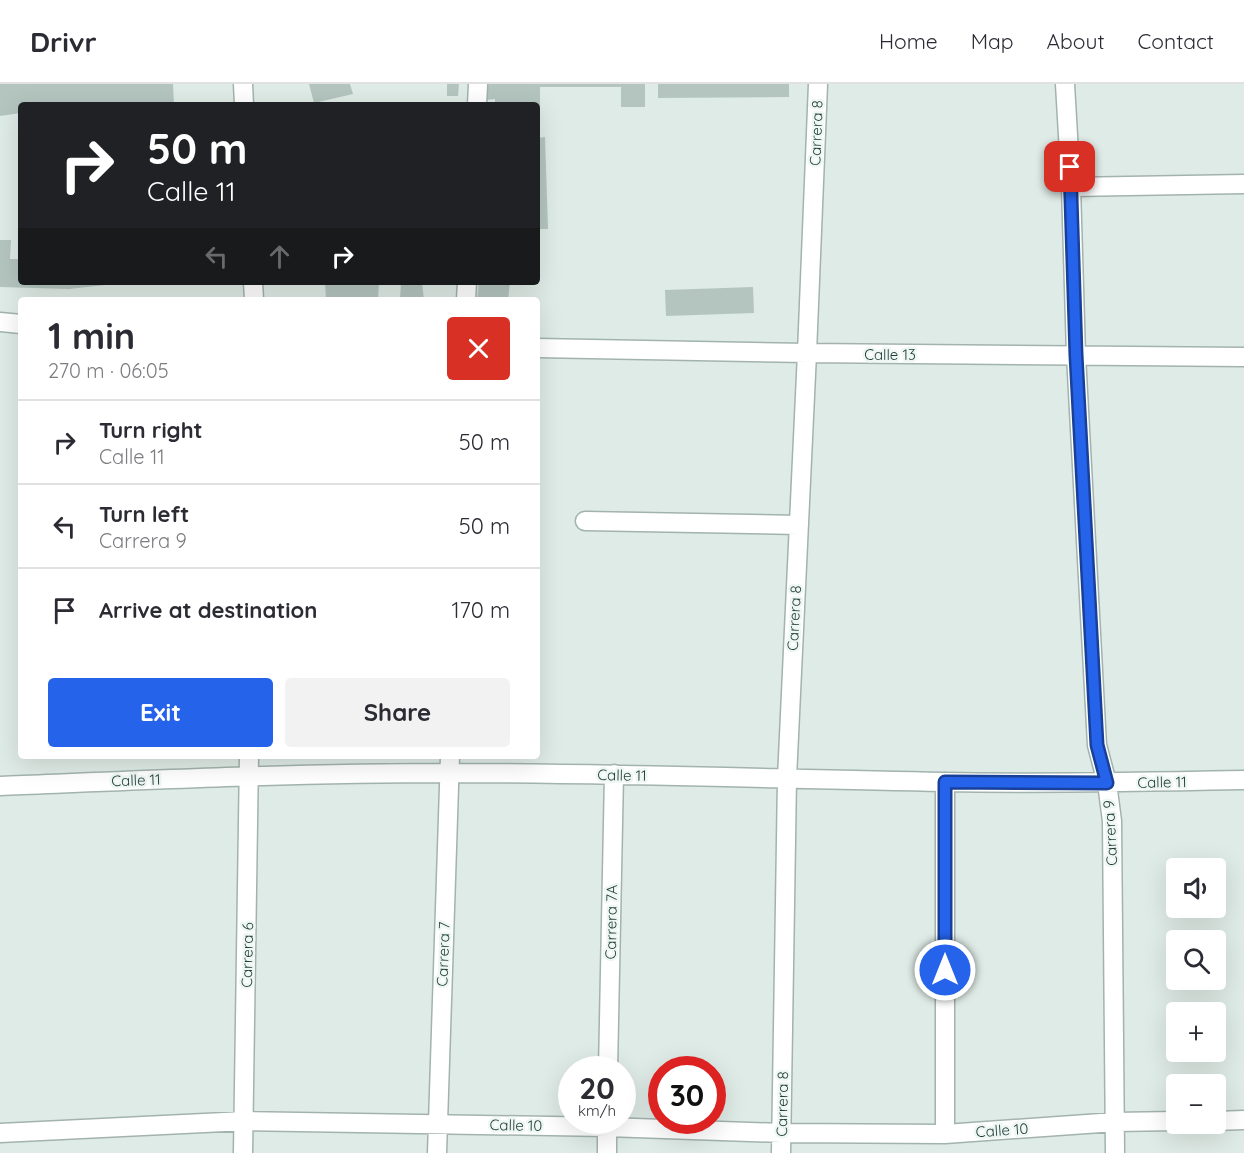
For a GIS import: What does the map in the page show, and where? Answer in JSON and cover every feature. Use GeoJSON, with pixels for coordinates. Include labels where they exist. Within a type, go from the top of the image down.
{"type":"FeatureCollection","features":[{"type":"Feature","properties":{"kind":"street"},"geometry":{"type":"LineString","coordinates":[[243,84],[244,102]]}},
{"type":"Feature","properties":{"kind":"street"},"geometry":{"type":"LineString","coordinates":[[477,102],[478,84]]}},
{"type":"Feature","properties":{"kind":"street","name":"Carrera 8"},"geometry":{"type":"LineString","coordinates":[[782,1153],[787,778],[818,84]]}},
{"type":"Feature","properties":{"kind":"street","name":"Carrera 9"},"geometry":{"type":"LineString","coordinates":[[1065,84],[1071,187],[1076,355],[1097,745],[1107,783],[1112,821],[1115,1153]]}},
{"type":"Feature","properties":{"kind":"street"},"geometry":{"type":"LineString","coordinates":[[1071,187],[1244,184]]}},
{"type":"Feature","properties":{"kind":"street"},"geometry":{"type":"LineString","coordinates":[[0,322],[18,324]]}},
{"type":"Feature","properties":{"kind":"street","name":"Calle 13"},"geometry":{"type":"LineString","coordinates":[[540,348],[1244,357]]}},
{"type":"Feature","properties":{"kind":"street"},"geometry":{"type":"LineString","coordinates":[[585,521],[799,525]]}},
{"type":"Feature","properties":{"kind":"street","name":"Carrera 6"},"geometry":{"type":"LineString","coordinates":[[243,1153],[249,759]]}},
{"type":"Feature","properties":{"kind":"street","name":"Calle 11"},"geometry":{"type":"LineString","coordinates":[[0,786],[450,765],[614,774],[945,782],[1107,783],[1244,780]]}},
{"type":"Feature","properties":{"kind":"street","name":"Carrera 7"},"geometry":{"type":"LineString","coordinates":[[436,1153],[450,765]]}},
{"type":"Feature","properties":{"kind":"street","name":"Carrera 7A"},"geometry":{"type":"LineString","coordinates":[[608,1056],[614,774]]}},
{"type":"Feature","properties":{"kind":"street"},"geometry":{"type":"LineString","coordinates":[[945,782],[945,1134]]}},
{"type":"Feature","properties":{"kind":"street"},"geometry":{"type":"LineString","coordinates":[[1226,1121],[1244,1120]]}},
{"type":"Feature","properties":{"kind":"street","name":"Calle 10"},"geometry":{"type":"LineString","coordinates":[[0,1133],[245,1121],[558,1124]]}},
{"type":"Feature","properties":{"kind":"street","name":"Calle 10"},"geometry":{"type":"LineString","coordinates":[[636,1125],[782,1132],[945,1134],[1115,1122],[1166,1121]]}},
{"type":"Feature","properties":{"kind":"street"},"geometry":{"type":"LineString","coordinates":[[607,1134],[607,1153]]}},
{"type":"Feature","properties":{"kind":"building"},"geometry":{"type":"Polygon","coordinates":[[[0,84],[173,84],[174,102],[18,102],[18,113],[0,116],[0,84]]]}},
{"type":"Feature","properties":{"kind":"building"},"geometry":{"type":"Polygon","coordinates":[[[309,84],[350,84],[353,94],[314,102],[309,84]]]}},
{"type":"Feature","properties":{"kind":"building"},"geometry":{"type":"Polygon","coordinates":[[[447,84],[459,84],[458,96],[447,96],[447,84]]]}},
{"type":"Feature","properties":{"kind":"building"},"geometry":{"type":"Polygon","coordinates":[[[486,84],[645,84],[645,107],[621,107],[621,87],[540,87],[540,102],[486,100],[486,84]]]}},
{"type":"Feature","properties":{"kind":"building"},"geometry":{"type":"Polygon","coordinates":[[[658,84],[789,84],[789,97],[658,98],[658,84]]]}},
{"type":"Feature","properties":{"kind":"building"},"geometry":{"type":"Polygon","coordinates":[[[545,137],[548,229],[540,229],[540,138],[545,137]]]}},
{"type":"Feature","properties":{"kind":"building"},"geometry":{"type":"Polygon","coordinates":[[[0,240],[11,240],[10,259],[18,259],[18,285],[105,285],[69,289],[0,287],[0,240]]]}},
{"type":"Feature","properties":{"kind":"building"},"geometry":{"type":"Polygon","coordinates":[[[325,285],[379,285],[378,297],[326,297],[325,285]]]}},
{"type":"Feature","properties":{"kind":"building"},"geometry":{"type":"Polygon","coordinates":[[[401,285],[422,285],[424,297],[400,297],[401,285]]]}},
{"type":"Feature","properties":{"kind":"building"},"geometry":{"type":"Polygon","coordinates":[[[479,285],[510,285],[508,297],[477,297],[479,285]]]}},
{"type":"Feature","properties":{"kind":"building"},"geometry":{"type":"Polygon","coordinates":[[[753,287],[754,313],[666,316],[665,290],[753,287]]]}},
{"type":"Feature","properties":{"kind":"route"},"geometry":{"type":"LineString","coordinates":[[945,970],[945,782],[1107,783],[1097,745],[1076,355],[1070,167]]}}]}
